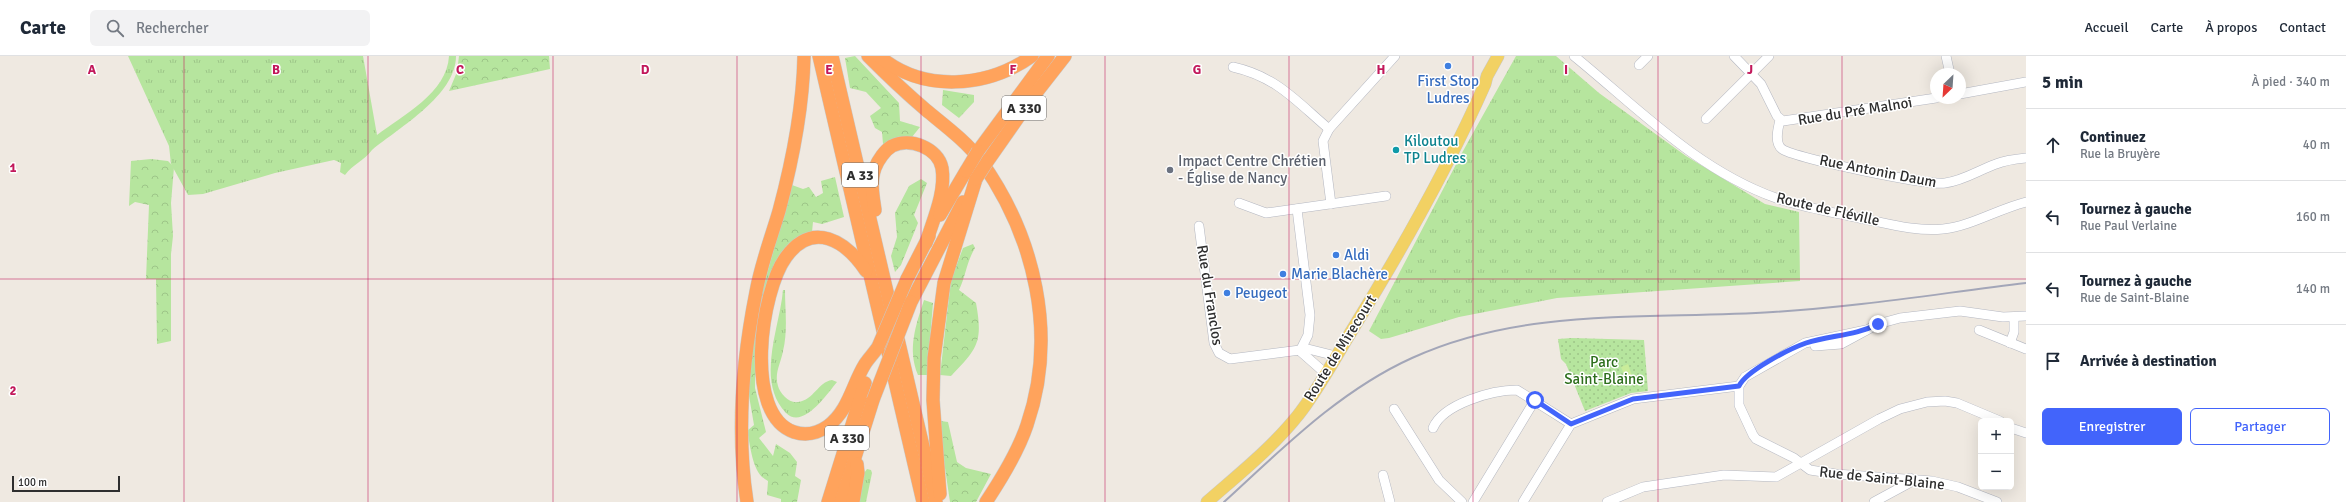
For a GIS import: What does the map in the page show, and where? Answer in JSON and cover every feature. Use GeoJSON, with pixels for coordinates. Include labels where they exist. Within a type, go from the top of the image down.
{"type":"FeatureCollection","features":[{"type":"Feature","properties":{"kind":"highway"},"geometry":{"type":"LineString","coordinates":[[747,502],[740,426],[742,371],[756,291],[798,132],[804,56]]}},
{"type":"Feature","properties":{"kind":"highway","name":"A 33"},"geometry":{"type":"LineString","coordinates":[[819,56],[923,502]]}},
{"type":"Feature","properties":{"kind":"highway","name":"A 33"},"geometry":{"type":"LineString","coordinates":[[832,56],[936,502]]}},
{"type":"Feature","properties":{"kind":"highway"},"geometry":{"type":"LineString","coordinates":[[868,56],[901,89],[955,135],[980,160],[1004,199],[1028,250],[1037,290],[1042,325],[1040,375],[1027,425],[1005,473],[986,502]]}},
{"type":"Feature","properties":{"kind":"highway"},"geometry":{"type":"LineString","coordinates":[[879,56],[911,75],[942,82],[957,82],[979,80],[1007,71],[1032,56]]}},
{"type":"Feature","properties":{"kind":"highway","name":"A 330"},"geometry":{"type":"LineString","coordinates":[[828,502],[866,369],[878,347],[907,279],[978,151],[1048,56]]}},
{"type":"Feature","properties":{"kind":"highway","name":"A 330"},"geometry":{"type":"LineString","coordinates":[[841,502],[873,400],[911,302],[942,239],[987,162],[1029,102],[1065,56]]}},
{"type":"Feature","properties":{"kind":"highway"},"geometry":{"type":"LineString","coordinates":[[887,293],[872,184],[875,168],[883,154],[892,146],[906,143],[920,145],[932,152],[942,167],[940,198],[926,243]]}},
{"type":"Feature","properties":{"kind":"highway"},"geometry":{"type":"LineString","coordinates":[[941,502],[933,400],[934,358],[944,283],[976,179]]}},
{"type":"Feature","properties":{"kind":"highway"},"geometry":{"type":"LineString","coordinates":[[866,369],[844,409],[833,422],[816,432],[801,433],[782,426],[770,412],[765,400],[762,368],[765,326],[776,277],[786,257],[806,240],[825,238],[844,245],[853,253],[870,278]]}},
{"type":"Feature","properties":{"kind":"highway"},"geometry":{"type":"LineString","coordinates":[[908,440],[908,466],[914,502]]}},
{"type":"Feature","properties":{"kind":"highway"},"geometry":{"type":"LineString","coordinates":[[853,502],[858,473],[856,451]]}},
{"type":"Feature","properties":{"kind":"main road","name":"Route de Mirecourt"},"geometry":{"type":"LineString","coordinates":[[1207,502],[1260,455],[1285,430],[1299,413],[1394,261],[1464,132],[1487,76],[1498,56]]}},
{"type":"Feature","properties":{"kind":"main road","name":"Route de Mirecourt"},"geometry":{"type":"LineString","coordinates":[[1485,84],[1507,56]]}},
{"type":"Feature","properties":{"kind":"street"},"geometry":{"type":"LineString","coordinates":[[1331,204],[1323,141],[1329,129],[1395,56]]}},
{"type":"Feature","properties":{"kind":"street","name":"Route de Fléville"},"geometry":{"type":"LineString","coordinates":[[1574,56],[1658,128],[1683,146],[1745,185],[1777,198],[1830,212],[1929,230],[1960,226],[2026,202]]}},
{"type":"Feature","properties":{"kind":"street"},"geometry":{"type":"LineString","coordinates":[[1639,65],[1648,56]]}},
{"type":"Feature","properties":{"kind":"street","name":"Rue du Pré Malnoi"},"geometry":{"type":"LineString","coordinates":[[1734,56],[1752,73],[1768,94],[1780,120],[1793,121],[1930,99]]}},
{"type":"Feature","properties":{"kind":"street"},"geometry":{"type":"LineString","coordinates":[[1706,120],[1769,56]]}},
{"type":"Feature","properties":{"kind":"street"},"geometry":{"type":"LineString","coordinates":[[1946,56],[1949,68]]}},
{"type":"Feature","properties":{"kind":"street"},"geometry":{"type":"LineString","coordinates":[[1232,67],[1255,72],[1274,82],[1329,129]]}},
{"type":"Feature","properties":{"kind":"street"},"geometry":{"type":"LineString","coordinates":[[1966,93],[2026,82]]}},
{"type":"Feature","properties":{"kind":"street","name":"Rue Antonin Daum"},"geometry":{"type":"LineString","coordinates":[[1780,120],[1777,133],[1778,142],[1782,149],[1815,160],[1932,183],[1955,181],[1999,163],[2026,158]]}},
{"type":"Feature","properties":{"kind":"street"},"geometry":{"type":"LineString","coordinates":[[1239,203],[1266,213],[1386,196]]}},
{"type":"Feature","properties":{"kind":"street"},"geometry":{"type":"LineString","coordinates":[[1297,209],[1308,285],[1310,326],[1306,342],[1300,350],[1325,373]]}},
{"type":"Feature","properties":{"kind":"street","name":"Rue du Franclos"},"geometry":{"type":"LineString","coordinates":[[1199,226],[1214,343],[1219,353],[1230,359],[1300,350],[1314,350],[1336,356]]}},
{"type":"Feature","properties":{"kind":"street"},"geometry":{"type":"LineString","coordinates":[[1523,502],[1571,424],[1633,399],[1739,386],[1749,373],[1805,343],[1866,330],[1889,320],[1960,311],[2014,317],[2026,316]]}},
{"type":"Feature","properties":{"kind":"street"},"geometry":{"type":"LineString","coordinates":[[2010,343],[2014,332],[2014,317]]}},
{"type":"Feature","properties":{"kind":"street"},"geometry":{"type":"LineString","coordinates":[[1979,330],[2026,349]]}},
{"type":"Feature","properties":{"kind":"street","name":"Rue de Saint-Blaine"},"geometry":{"type":"LineString","coordinates":[[1739,386],[1739,405],[1755,438],[1817,472],[1910,478],[1945,483],[1997,502]]}},
{"type":"Feature","properties":{"kind":"street"},"geometry":{"type":"LineString","coordinates":[[1433,428],[1437,419],[1468,400],[1517,390],[1571,424]]}},
{"type":"Feature","properties":{"kind":"street"},"geometry":{"type":"LineString","coordinates":[[1473,502],[1535,400]]}},
{"type":"Feature","properties":{"kind":"street"},"geometry":{"type":"LineString","coordinates":[[1608,502],[1644,487],[1717,476],[1776,477],[1879,419],[1900,409],[1927,402],[1945,401],[1957,403],[1993,418]]}},
{"type":"Feature","properties":{"kind":"street"},"geometry":{"type":"LineString","coordinates":[[1394,409],[1439,480],[1462,502]]}},
{"type":"Feature","properties":{"kind":"street"},"geometry":{"type":"LineString","coordinates":[[2014,429],[2026,433]]}},
{"type":"Feature","properties":{"kind":"street"},"geometry":{"type":"LineString","coordinates":[[1383,475],[1390,502]]}},
{"type":"Feature","properties":{"kind":"street"},"geometry":{"type":"LineString","coordinates":[[1874,502],[1909,483],[1910,478]]}},
{"type":"Feature","properties":{"kind":"green space"},"geometry":{"type":"Polygon","coordinates":[[[128,56],[363,56],[377,135],[411,111],[432,92],[441,81],[449,56],[456,56],[454,70],[447,84],[437,97],[411,120],[372,150],[345,175],[340,172],[341,163],[334,160],[275,173],[203,194],[188,195],[171,164],[169,146],[128,56]]]}},
{"type":"Feature","properties":{"kind":"green space"},"geometry":{"type":"Polygon","coordinates":[[[459,56],[549,56],[550,69],[449,91],[457,72],[459,56]]]}},
{"type":"Feature","properties":{"kind":"green space"},"geometry":{"type":"Polygon","coordinates":[[[855,56],[899,103],[900,121],[920,127],[912,137],[883,144],[882,132],[875,128],[870,116],[881,108],[866,92],[850,88],[845,58],[855,56]]]}},
{"type":"Feature","properties":{"kind":"green space"},"geometry":{"type":"Polygon","coordinates":[[[1516,56],[1556,56],[1599,93],[1686,156],[1765,204],[1799,212],[1800,281],[1557,298],[1459,317],[1389,338],[1381,339],[1369,331],[1463,151],[1516,56]]]}},
{"type":"Feature","properties":{"kind":"green space"},"geometry":{"type":"Polygon","coordinates":[[[943,90],[974,95],[974,102],[959,118],[942,105],[943,90]]]}},
{"type":"Feature","properties":{"kind":"green space"},"geometry":{"type":"Polygon","coordinates":[[[151,159],[168,161],[174,167],[171,203],[173,236],[171,254],[171,341],[157,344],[156,279],[146,279],[149,205],[135,202],[129,206],[131,161],[151,159]]]}},
{"type":"Feature","properties":{"kind":"green space"},"geometry":{"type":"Polygon","coordinates":[[[835,177],[844,217],[822,224],[813,222],[812,232],[789,245],[755,358],[755,388],[766,432],[759,438],[773,456],[776,444],[790,453],[797,462],[795,476],[801,480],[797,502],[781,502],[781,499],[767,495],[768,481],[755,466],[747,431],[754,425],[748,390],[755,316],[792,185],[803,189],[809,187],[816,197],[823,193],[821,181],[835,177]]]}},
{"type":"Feature","properties":{"kind":"green space"},"geometry":{"type":"Polygon","coordinates":[[[921,179],[927,183],[914,215],[918,223],[901,265],[895,272],[891,256],[897,237],[895,213],[909,186],[921,179]]]}},
{"type":"Feature","properties":{"kind":"green space"},"geometry":{"type":"Polygon","coordinates":[[[973,244],[975,248],[959,290],[976,303],[979,327],[976,344],[973,351],[951,376],[940,375],[951,280],[963,248],[973,244]]]}},
{"type":"Feature","properties":{"kind":"green space"},"geometry":{"type":"Polygon","coordinates":[[[783,290],[785,290],[785,343],[777,377],[778,386],[781,392],[789,400],[798,402],[808,398],[827,381],[832,380],[837,382],[821,402],[807,414],[800,417],[793,417],[786,413],[777,400],[772,385],[772,353],[783,290]]]}},
{"type":"Feature","properties":{"kind":"green space"},"geometry":{"type":"Polygon","coordinates":[[[924,300],[933,303],[927,375],[918,375],[913,356],[913,346],[916,328],[924,300]]]}},
{"type":"Feature","properties":{"kind":"green space","name":"Parc Saint-Blaine"},"geometry":{"type":"Polygon","coordinates":[[[1558,339],[1644,340],[1648,391],[1631,393],[1585,411],[1566,364],[1561,359],[1558,339]]]}},
{"type":"Feature","properties":{"kind":"green space"},"geometry":{"type":"Polygon","coordinates":[[[1628,364],[1634,382],[1628,384],[1621,367],[1628,364]]]}},
{"type":"Feature","properties":{"kind":"green space"},"geometry":{"type":"Polygon","coordinates":[[[941,421],[948,422],[957,462],[966,468],[991,474],[976,502],[950,502],[942,448],[941,421]]]}},
{"type":"Feature","properties":{"kind":"green space"},"geometry":{"type":"Polygon","coordinates":[[[867,469],[871,470],[872,473],[866,502],[859,502],[862,476],[867,469]]]}},
{"type":"Feature","properties":{"kind":"railway"},"geometry":{"type":"LineString","coordinates":[[1224,502],[1312,422],[1360,387],[1385,371],[1412,358],[1455,341],[1499,330],[1590,318],[1805,310],[2026,283]]}},
{"type":"Feature","properties":{"kind":"place","name":"First Stop Ludres"},"geometry":{"type":"Point","coordinates":[1448,66]}},
{"type":"Feature","properties":{"kind":"place","name":"Kiloutou TP Ludres"},"geometry":{"type":"Point","coordinates":[1396,150]}},
{"type":"Feature","properties":{"kind":"place","name":"Impact Centre Chrétien - Église de Nancy"},"geometry":{"type":"Point","coordinates":[1170,170]}},
{"type":"Feature","properties":{"kind":"place","name":"Aldi"},"geometry":{"type":"Point","coordinates":[1336,255]}},
{"type":"Feature","properties":{"kind":"place","name":"Marie Blachère"},"geometry":{"type":"Point","coordinates":[1283,274]}},
{"type":"Feature","properties":{"kind":"place","name":"Peugeot"},"geometry":{"type":"Point","coordinates":[1227,293]}},
{"type":"Feature","properties":{"kind":"route"},"geometry":{"type":"LineString","coordinates":[[1535,400],[1571,424],[1633,399],[1739,386],[1749,373],[1805,343],[1853,334],[1878,324]]}}]}
